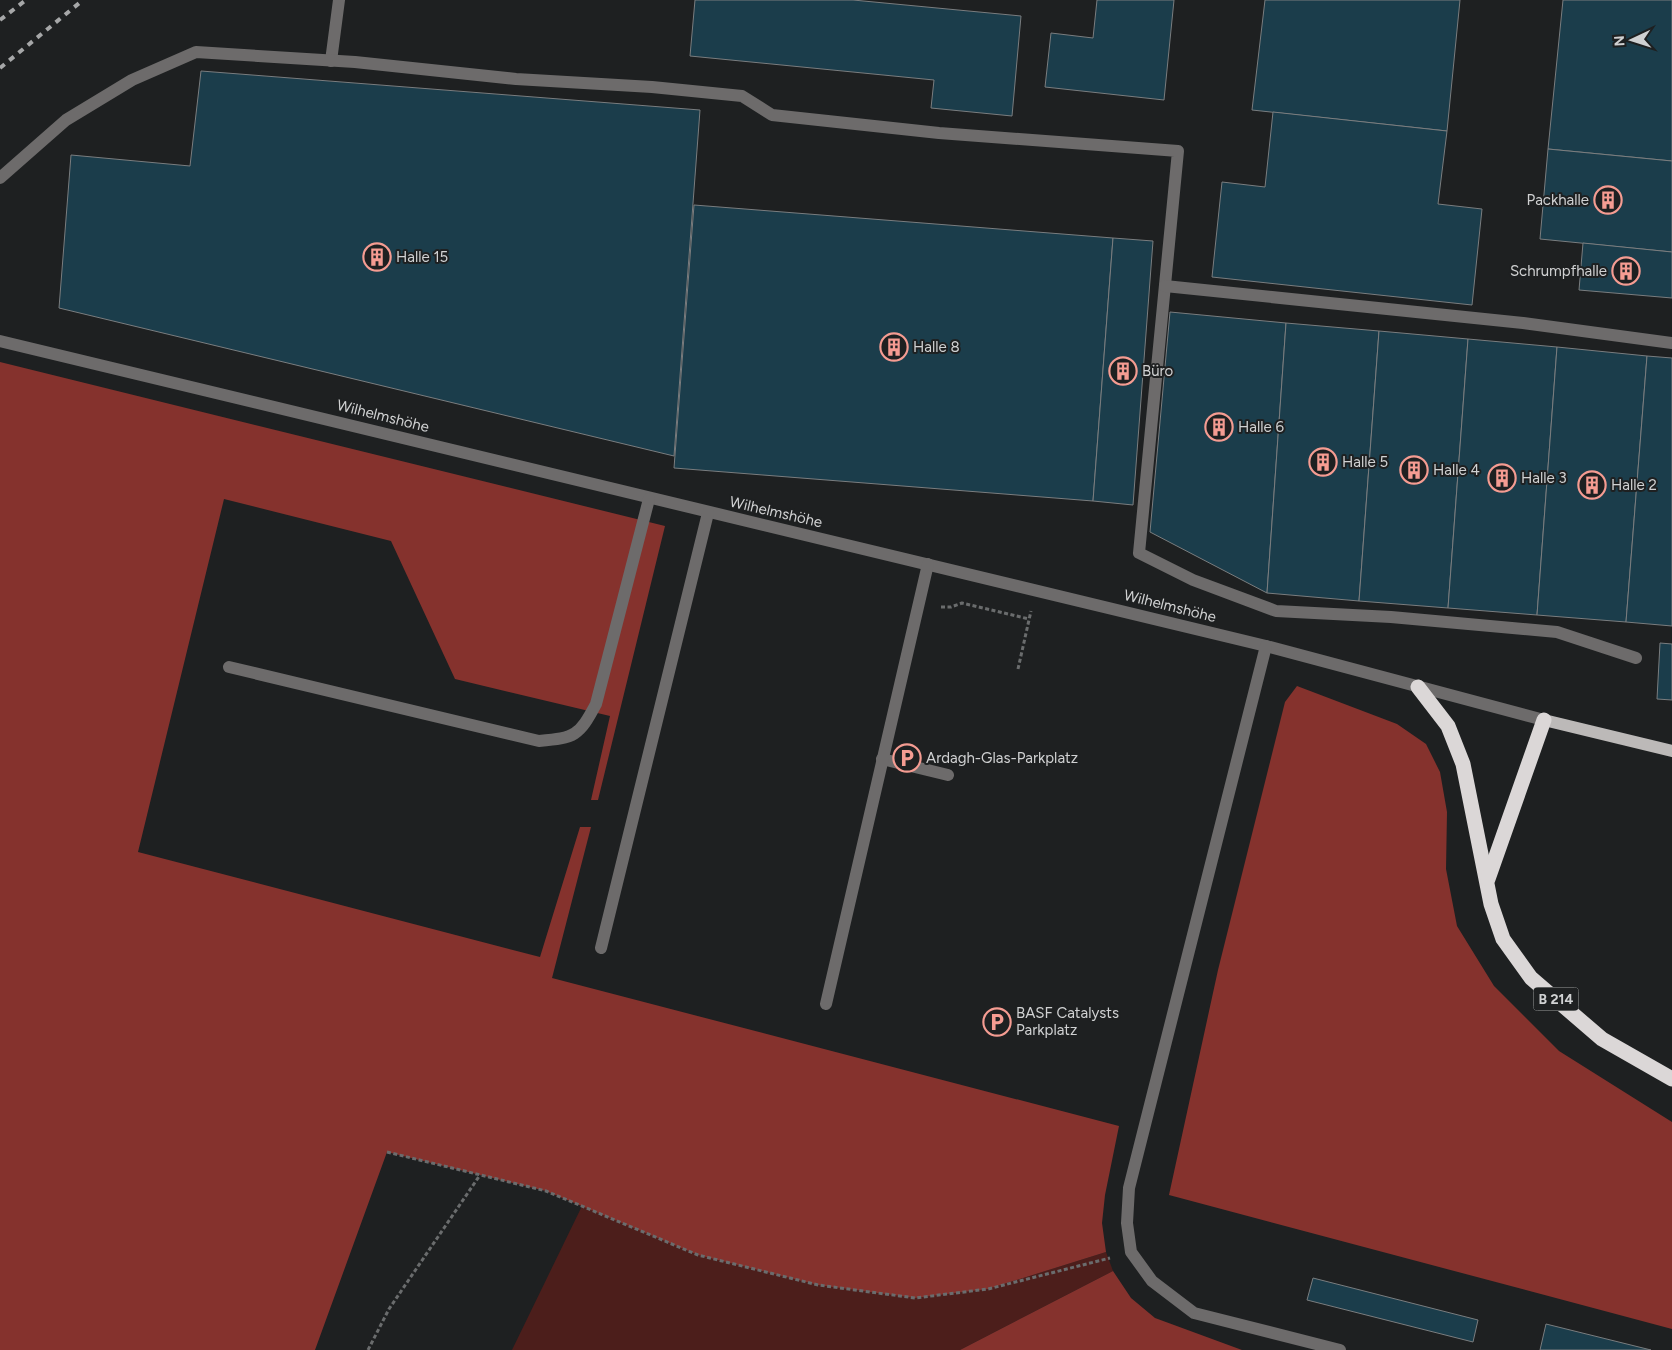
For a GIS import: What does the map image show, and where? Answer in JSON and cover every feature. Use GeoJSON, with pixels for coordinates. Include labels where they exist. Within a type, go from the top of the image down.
{"type":"FeatureCollection","features":[{"type":"Feature","properties":{"kind":"highway","name":"B 214"},"geometry":{"type":"LineString","coordinates":[[1418,687],[1448,726],[1463,764],[1488,880],[1491,904],[1503,939],[1531,978],[1602,1039],[1672,1079]]}},
{"type":"Feature","properties":{"kind":"highway","name":"B 214"},"geometry":{"type":"LineString","coordinates":[[1488,880],[1544,720]]}},
{"type":"Feature","properties":{"kind":"main road"},"geometry":{"type":"LineString","coordinates":[[1544,720],[1672,751]]}},
{"type":"Feature","properties":{"kind":"street"},"geometry":{"type":"LineString","coordinates":[[331,61],[338,0]]}},
{"type":"Feature","properties":{"kind":"street"},"geometry":{"type":"LineString","coordinates":[[0,178],[66,120],[132,80],[196,52],[331,61],[516,79],[652,87],[742,96],[772,115],[938,133],[1178,152],[1139,553],[1193,580],[1276,610],[1391,617],[1557,632],[1636,658]]}},
{"type":"Feature","properties":{"kind":"street"},"geometry":{"type":"LineString","coordinates":[[1165,286],[1523,322],[1672,343]]}},
{"type":"Feature","properties":{"kind":"street","name":"Wilhelmshöhe"},"geometry":{"type":"LineString","coordinates":[[0,341],[649,499],[1266,646],[1544,720]]}},
{"type":"Feature","properties":{"kind":"street"},"geometry":{"type":"LineString","coordinates":[[229,667],[500,733],[539,741],[566,738],[583,728],[596,704],[649,499]]}},
{"type":"Feature","properties":{"kind":"street"},"geometry":{"type":"LineString","coordinates":[[601,948],[708,513]]}},
{"type":"Feature","properties":{"kind":"street"},"geometry":{"type":"LineString","coordinates":[[826,1004],[928,564]]}},
{"type":"Feature","properties":{"kind":"street"},"geometry":{"type":"LineString","coordinates":[[1266,646],[1129,1188],[1127,1223],[1131,1252],[1152,1281],[1194,1313],[1340,1350]]}},
{"type":"Feature","properties":{"kind":"street"},"geometry":{"type":"LineString","coordinates":[[882,759],[948,775]]}},
{"type":"Feature","properties":{"kind":"path"},"geometry":{"type":"LineString","coordinates":[[918,606],[952,607],[962,602],[1029,619],[1018,669]]}},
{"type":"Feature","properties":{"kind":"path"},"geometry":{"type":"LineString","coordinates":[[387,1152],[546,1191],[698,1255],[818,1285],[915,1298],[988,1289],[1131,1252]]}},
{"type":"Feature","properties":{"kind":"path"},"geometry":{"type":"LineString","coordinates":[[368,1350],[389,1309],[480,1175]]}},
{"type":"Feature","properties":{"kind":"shaded area"},"geometry":{"type":"Polygon","coordinates":[[[0,362],[665,526],[598,800],[591,800],[610,716],[455,679],[391,541],[224,499],[138,852],[540,957],[580,827],[591,827],[552,978],[1119,1126],[1105,1195],[1102,1223],[1106,1252],[988,1289],[915,1298],[818,1285],[698,1255],[546,1191],[387,1152],[315,1350],[0,1350],[0,362]]]}},
{"type":"Feature","properties":{"kind":"shaded area"},"geometry":{"type":"Polygon","coordinates":[[[1297,686],[1397,724],[1426,744],[1440,772],[1447,812],[1446,869],[1457,926],[1494,986],[1559,1051],[1672,1122],[1672,1329],[1169,1195],[1218,970],[1285,702],[1297,686]]]}},
{"type":"Feature","properties":{"kind":"shaded area"},"geometry":{"type":"Polygon","coordinates":[[[582,1206],[698,1255],[818,1285],[915,1298],[988,1289],[1106,1252],[1113,1271],[960,1350],[512,1350],[582,1206]]]}},
{"type":"Feature","properties":{"kind":"shaded area"},"geometry":{"type":"Polygon","coordinates":[[[1113,1271],[1131,1298],[1155,1318],[1242,1350],[960,1350],[1113,1271]]]}},
{"type":"Feature","properties":{"kind":"building"},"geometry":{"type":"Polygon","coordinates":[[[695,0],[853,0],[1021,16],[1012,116],[931,108],[934,80],[690,56],[695,0]]]}},
{"type":"Feature","properties":{"kind":"building"},"geometry":{"type":"Polygon","coordinates":[[[1097,0],[1174,0],[1164,100],[1045,87],[1051,33],[1093,38],[1097,0]]]}},
{"type":"Feature","properties":{"kind":"building"},"geometry":{"type":"Polygon","coordinates":[[[1265,0],[1460,0],[1447,131],[1252,110],[1265,0]]]}},
{"type":"Feature","properties":{"kind":"building"},"geometry":{"type":"Polygon","coordinates":[[[1563,0],[1672,0],[1672,161],[1548,149],[1563,0]]]}},
{"type":"Feature","properties":{"kind":"building","name":"Halle 15"},"geometry":{"type":"Polygon","coordinates":[[[201,71],[700,110],[674,456],[59,308],[71,155],[190,166],[201,71]]]}},
{"type":"Feature","properties":{"kind":"building"},"geometry":{"type":"Polygon","coordinates":[[[1273,112],[1447,131],[1438,204],[1482,209],[1472,305],[1212,277],[1222,182],[1265,187],[1273,112]]]}},
{"type":"Feature","properties":{"kind":"building","name":"Packhalle"},"geometry":{"type":"Polygon","coordinates":[[[1548,149],[1672,161],[1672,252],[1540,239],[1548,149]]]}},
{"type":"Feature","properties":{"kind":"building","name":"Halle 8"},"geometry":{"type":"Polygon","coordinates":[[[694,205],[1113,238],[1093,501],[674,468],[694,205]]]}},
{"type":"Feature","properties":{"kind":"building","name":"Büro"},"geometry":{"type":"Polygon","coordinates":[[[1113,238],[1153,241],[1133,505],[1093,501],[1113,238]]]}},
{"type":"Feature","properties":{"kind":"building","name":"Schrumpfhalle"},"geometry":{"type":"Polygon","coordinates":[[[1583,243],[1672,252],[1672,298],[1579,290],[1583,243]]]}},
{"type":"Feature","properties":{"kind":"building","name":"Halle 6"},"geometry":{"type":"Polygon","coordinates":[[[1170,312],[1286,323],[1267,593],[1150,532],[1170,312]]]}},
{"type":"Feature","properties":{"kind":"building","name":"Halle 5"},"geometry":{"type":"Polygon","coordinates":[[[1286,323],[1379,331],[1359,601],[1267,593],[1286,323]]]}},
{"type":"Feature","properties":{"kind":"building","name":"Halle 4"},"geometry":{"type":"Polygon","coordinates":[[[1379,331],[1468,339],[1448,608],[1359,601],[1379,331]]]}},
{"type":"Feature","properties":{"kind":"building","name":"Halle 3"},"geometry":{"type":"Polygon","coordinates":[[[1468,339],[1557,347],[1537,615],[1448,608],[1468,339]]]}},
{"type":"Feature","properties":{"kind":"building","name":"Halle 2"},"geometry":{"type":"Polygon","coordinates":[[[1557,347],[1647,356],[1626,622],[1537,615],[1557,347]]]}},
{"type":"Feature","properties":{"kind":"building"},"geometry":{"type":"Polygon","coordinates":[[[1647,356],[1672,358],[1672,626],[1626,622],[1647,356]]]}},
{"type":"Feature","properties":{"kind":"building"},"geometry":{"type":"Polygon","coordinates":[[[1660,643],[1672,644],[1672,700],[1657,699],[1660,643]]]}},
{"type":"Feature","properties":{"kind":"building"},"geometry":{"type":"Polygon","coordinates":[[[1313,1278],[1478,1320],[1473,1342],[1307,1300],[1313,1278]]]}},
{"type":"Feature","properties":{"kind":"building"},"geometry":{"type":"Polygon","coordinates":[[[1546,1324],[1651,1350],[1540,1350],[1546,1324]]]}},
{"type":"Feature","properties":{"kind":"railway"},"geometry":{"type":"LineString","coordinates":[[0,20],[26,0]]}},
{"type":"Feature","properties":{"kind":"railway"},"geometry":{"type":"LineString","coordinates":[[0,68],[83,0]]}},
{"type":"Feature","properties":{"kind":"place","name":"Packhalle"},"geometry":{"type":"Point","coordinates":[1608,200]}},
{"type":"Feature","properties":{"kind":"place","name":"Halle 15"},"geometry":{"type":"Point","coordinates":[377,257]}},
{"type":"Feature","properties":{"kind":"place","name":"Schrumpfhalle"},"geometry":{"type":"Point","coordinates":[1626,271]}},
{"type":"Feature","properties":{"kind":"place","name":"Halle 8"},"geometry":{"type":"Point","coordinates":[894,347]}},
{"type":"Feature","properties":{"kind":"place","name":"Büro"},"geometry":{"type":"Point","coordinates":[1123,371]}},
{"type":"Feature","properties":{"kind":"place","name":"Halle 6"},"geometry":{"type":"Point","coordinates":[1219,427]}},
{"type":"Feature","properties":{"kind":"place","name":"Halle 5"},"geometry":{"type":"Point","coordinates":[1323,462]}},
{"type":"Feature","properties":{"kind":"place","name":"Halle 4"},"geometry":{"type":"Point","coordinates":[1414,470]}},
{"type":"Feature","properties":{"kind":"place","name":"Halle 3"},"geometry":{"type":"Point","coordinates":[1502,478]}},
{"type":"Feature","properties":{"kind":"place","name":"Halle 2"},"geometry":{"type":"Point","coordinates":[1592,485]}},
{"type":"Feature","properties":{"kind":"place","name":"Ardagh-Glas-Parkplatz"},"geometry":{"type":"Point","coordinates":[907,758]}},
{"type":"Feature","properties":{"kind":"place","name":"BASF Catalysts Parkplatz"},"geometry":{"type":"Point","coordinates":[997,1022]}}]}
